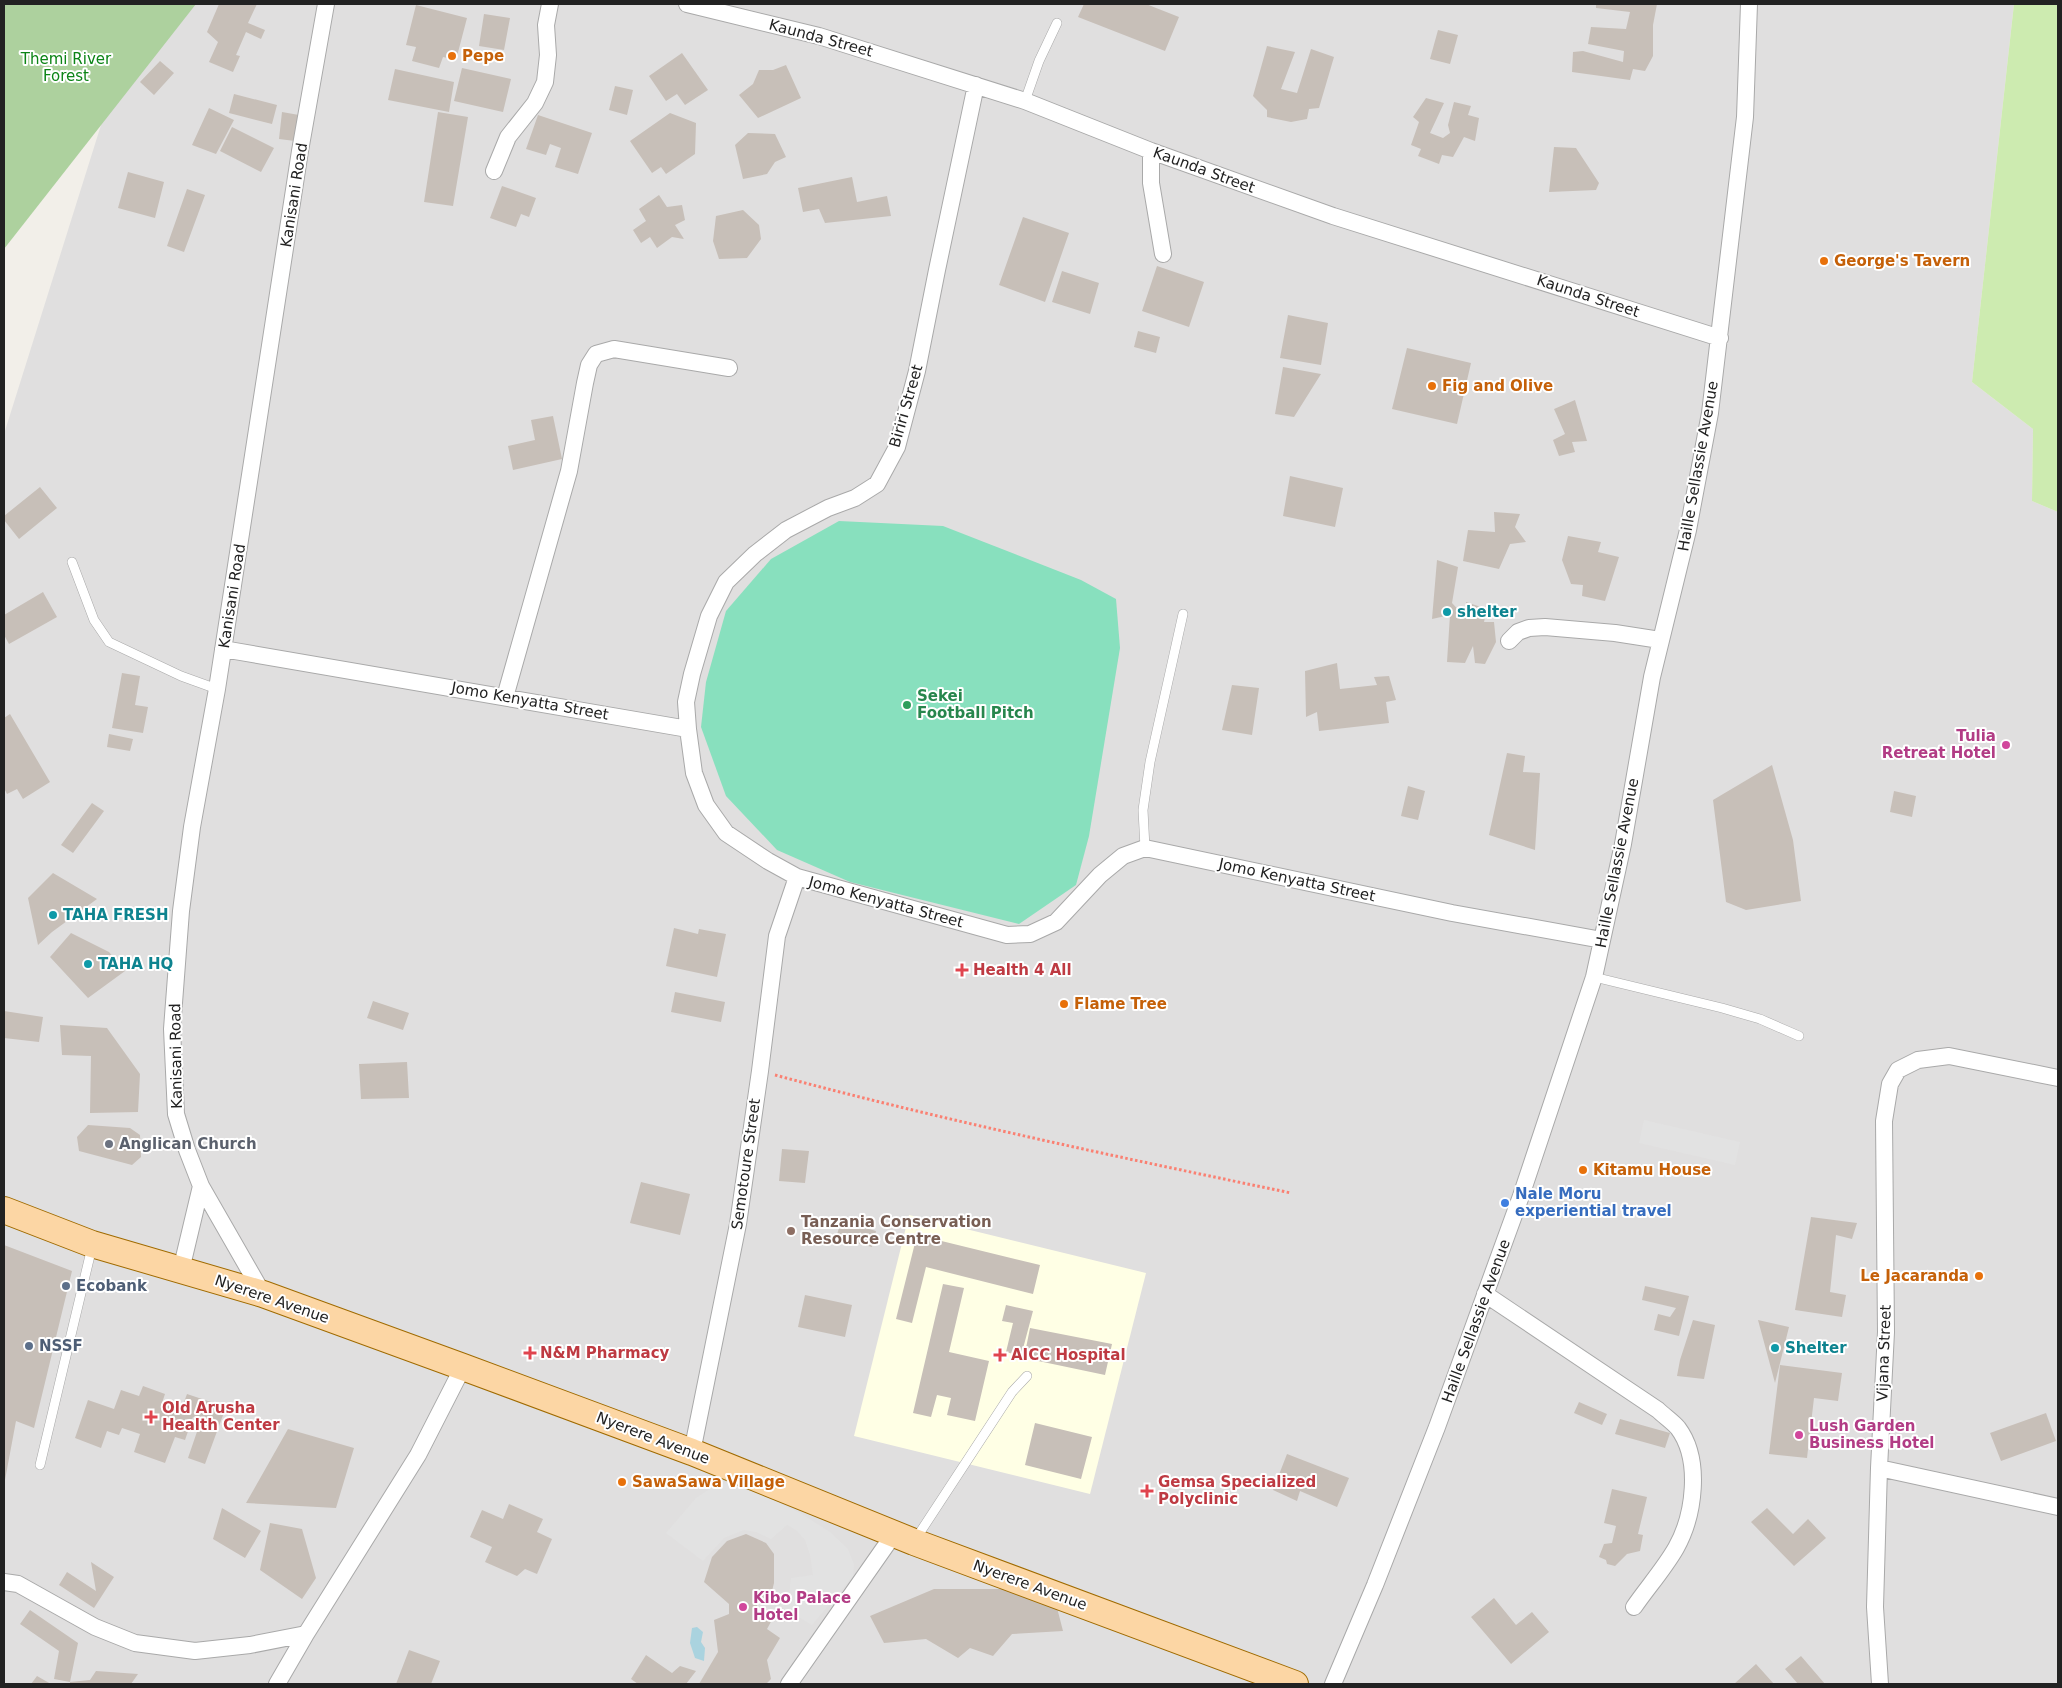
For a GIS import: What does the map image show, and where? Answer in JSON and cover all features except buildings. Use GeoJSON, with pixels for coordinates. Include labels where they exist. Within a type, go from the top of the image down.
{"type":"FeatureCollection","features":[{"type":"Feature","properties":{"kind":"main road","name":"Nyerere Avenue"},"geometry":{"type":"LineString","coordinates":[[4,1210],[92,1244],[263,1294],[692,1452],[904,1538],[1294,1684]]}},
{"type":"Feature","properties":{"kind":"street","name":"Kanisani Road"},"geometry":{"type":"LineString","coordinates":[[263,1294],[201,1186],[187,1150],[176,1114],[172,1029],[181,911],[192,828],[217,690],[300,150],[326,4]]}},
{"type":"Feature","properties":{"kind":"street"},"geometry":{"type":"LineString","coordinates":[[494,171],[508,137],[535,103],[545,82],[548,55],[546,25],[550,4]]}},
{"type":"Feature","properties":{"kind":"street","name":"Kaunda Street"},"geometry":{"type":"LineString","coordinates":[[687,4],[819,36],[976,85],[1025,101],[1151,150],[1334,216],[1720,338]]}},
{"type":"Feature","properties":{"kind":"street","name":"Haille Sellassie Avenue"},"geometry":{"type":"LineString","coordinates":[[1333,1684],[1421,1470],[1521,1196],[1594,977],[1623,844],[1646,706],[1660,640],[1696,496],[1710,413],[1745,117],[1749,4]]}},
{"type":"Feature","properties":{"kind":"street","name":"Biriri Street"},"geometry":{"type":"LineString","coordinates":[[688,729],[686,702],[692,674],[708,616],[726,582],[755,554],[786,530],[828,508],[855,498],[877,484],[897,447],[917,371],[936,270],[976,85]]}},
{"type":"Feature","properties":{"kind":"street"},"geometry":{"type":"LineString","coordinates":[[1151,150],[1151,183],[1163,254]]}},
{"type":"Feature","properties":{"kind":"street"},"geometry":{"type":"LineString","coordinates":[[505,697],[569,471],[589,365],[596,354],[614,349],[729,368]]}},
{"type":"Feature","properties":{"kind":"street"},"geometry":{"type":"LineString","coordinates":[[1509,641],[1518,632],[1529,628],[1545,627],[1615,633],[1660,640]]}},
{"type":"Feature","properties":{"kind":"street","name":"Jomo Kenyatta Street"},"geometry":{"type":"LineString","coordinates":[[223,649],[688,729],[694,773],[706,805],[726,833],[768,861],[797,877],[1007,934],[1030,934],[1056,922],[1100,875],[1123,856],[1145,848],[1452,913],[1602,940]]}},
{"type":"Feature","properties":{"kind":"street","name":"Semotoure Street"},"geometry":{"type":"LineString","coordinates":[[692,1452],[738,1224],[777,936],[797,877]]}},
{"type":"Feature","properties":{"kind":"street","name":"Vijana Street"},"geometry":{"type":"LineString","coordinates":[[1880,1684],[1875,1607],[1879,1468],[1886,1332],[1884,1121],[1890,1084],[1898,1070],[1918,1060],[1949,1056],[2058,1078]]}},
{"type":"Feature","properties":{"kind":"street"},"geometry":{"type":"LineString","coordinates":[[181,1270],[201,1186]]}},
{"type":"Feature","properties":{"kind":"street"},"geometry":{"type":"LineString","coordinates":[[1485,1294],[1522,1321],[1658,1410],[1678,1428],[1689,1452],[1692,1472],[1686,1522],[1676,1549],[1634,1607]]}},
{"type":"Feature","properties":{"kind":"street"},"geometry":{"type":"LineString","coordinates":[[277,1684],[306,1634],[418,1455],[463,1368]]}},
{"type":"Feature","properties":{"kind":"street"},"geometry":{"type":"LineString","coordinates":[[1879,1468],[2058,1507]]}},
{"type":"Feature","properties":{"kind":"street"},"geometry":{"type":"LineString","coordinates":[[789,1684],[904,1538]]}},
{"type":"Feature","properties":{"kind":"street"},"geometry":{"type":"LineString","coordinates":[[4,1582],[18,1584],[95,1627],[136,1643],[195,1651],[250,1645],[306,1634]]}},
{"type":"Feature","properties":{"kind":"lane"},"geometry":{"type":"LineString","coordinates":[[1025,101],[1039,61],[1057,23]]}},
{"type":"Feature","properties":{"kind":"lane"},"geometry":{"type":"LineString","coordinates":[[72,562],[94,620],[109,642],[180,676],[217,690]]}},
{"type":"Feature","properties":{"kind":"lane"},"geometry":{"type":"LineString","coordinates":[[1145,848],[1143,810],[1150,762],[1183,614]]}},
{"type":"Feature","properties":{"kind":"lane"},"geometry":{"type":"LineString","coordinates":[[1594,977],[1722,1008],[1760,1019],[1799,1036]]}},
{"type":"Feature","properties":{"kind":"lane"},"geometry":{"type":"LineString","coordinates":[[40,1466],[92,1244]]}},
{"type":"Feature","properties":{"kind":"lane"},"geometry":{"type":"LineString","coordinates":[[904,1538],[1012,1392],[1027,1376]]}},
{"type":"Feature","properties":{"kind":"path"},"geometry":{"type":"LineString","coordinates":[[760,1071],[886,1106],[1087,1151],[1291,1193]]}},
{"type":"Feature","properties":{"kind":"shaded area"},"geometry":{"type":"Polygon","coordinates":[[[139,4],[2014,4],[1972,382],[2033,429],[2032,501],[2058,512],[2058,1684],[4,1684],[4,434],[139,4]]]}},
{"type":"Feature","properties":{"kind":"shaded area"},"geometry":{"type":"Polygon","coordinates":[[[1644,1120],[1740,1142],[1735,1165],[1639,1143],[1644,1120]]]}},
{"type":"Feature","properties":{"kind":"shaded area","name":"AICC Hospital"},"geometry":{"type":"Polygon","coordinates":[[[909,1215],[1146,1273],[1090,1494],[854,1436],[909,1215]]]}},
{"type":"Feature","properties":{"kind":"shaded area"},"geometry":{"type":"Polygon","coordinates":[[[726,1483],[763,1495],[800,1513],[830,1532],[848,1549],[854,1564],[853,1576],[812,1625],[780,1606],[789,1595],[791,1578],[813,1575],[810,1555],[805,1540],[796,1530],[787,1525],[771,1539],[756,1532],[744,1530],[724,1538],[703,1561],[666,1533],[696,1498],[714,1486],[726,1483]]]}},
{"type":"Feature","properties":{"kind":"green space","name":"Themi River Forest"},"geometry":{"type":"Polygon","coordinates":[[[4,4],[196,4],[4,249],[4,4]]]}},
{"type":"Feature","properties":{"kind":"green space"},"geometry":{"type":"Polygon","coordinates":[[[2014,4],[2058,4],[2058,512],[2032,501],[2033,429],[1972,382],[2014,4]]]}},
{"type":"Feature","properties":{"kind":"green space","name":"Sekei Football Pitch"},"geometry":{"type":"Polygon","coordinates":[[[839,521],[943,526],[1081,580],[1116,599],[1120,648],[1089,836],[1076,885],[1019,924],[850,882],[777,850],[726,796],[701,727],[706,682],[726,611],[771,559],[839,521]]]}},
{"type":"Feature","properties":{"kind":"water"},"geometry":{"type":"Polygon","coordinates":[[[697,1627],[703,1632],[701,1642],[705,1648],[704,1661],[695,1658],[690,1643],[692,1628],[697,1627]]]}},
{"type":"Feature","properties":{"kind":"place","name":"Pepe"},"geometry":{"type":"Point","coordinates":[452,56]}},
{"type":"Feature","properties":{"kind":"place","name":"George's Tavern"},"geometry":{"type":"Point","coordinates":[1824,261]}},
{"type":"Feature","properties":{"kind":"place","name":"Fig and Olive"},"geometry":{"type":"Point","coordinates":[1432,386]}},
{"type":"Feature","properties":{"kind":"place","name":"shelter"},"geometry":{"type":"Point","coordinates":[1447,612]}},
{"type":"Feature","properties":{"kind":"place","name":"Sekei Football Pitch"},"geometry":{"type":"Point","coordinates":[907,705]}},
{"type":"Feature","properties":{"kind":"place","name":"Tulia Retreat Hotel"},"geometry":{"type":"Point","coordinates":[2006,745]}},
{"type":"Feature","properties":{"kind":"place","name":"TAHA FRESH"},"geometry":{"type":"Point","coordinates":[53,915]}},
{"type":"Feature","properties":{"kind":"place","name":"TAHA HQ"},"geometry":{"type":"Point","coordinates":[88,964]}},
{"type":"Feature","properties":{"kind":"place","name":"Health 4 All"},"geometry":{"type":"Point","coordinates":[962,970]}},
{"type":"Feature","properties":{"kind":"place","name":"Flame Tree"},"geometry":{"type":"Point","coordinates":[1064,1004]}},
{"type":"Feature","properties":{"kind":"place","name":"Anglican Church"},"geometry":{"type":"Point","coordinates":[109,1144]}},
{"type":"Feature","properties":{"kind":"place","name":"Kitamu House"},"geometry":{"type":"Point","coordinates":[1583,1170]}},
{"type":"Feature","properties":{"kind":"place","name":"Nale Moru experiential travel"},"geometry":{"type":"Point","coordinates":[1505,1203]}},
{"type":"Feature","properties":{"kind":"place","name":"Tanzania Conservation Resource Centre"},"geometry":{"type":"Point","coordinates":[791,1231]}},
{"type":"Feature","properties":{"kind":"place","name":"Le Jacaranda"},"geometry":{"type":"Point","coordinates":[1979,1276]}},
{"type":"Feature","properties":{"kind":"place","name":"Ecobank"},"geometry":{"type":"Point","coordinates":[66,1286]}},
{"type":"Feature","properties":{"kind":"place","name":"NSSF"},"geometry":{"type":"Point","coordinates":[29,1346]}},
{"type":"Feature","properties":{"kind":"place","name":"Shelter"},"geometry":{"type":"Point","coordinates":[1775,1348]}},
{"type":"Feature","properties":{"kind":"place","name":"N&M Pharmacy"},"geometry":{"type":"Point","coordinates":[530,1353]}},
{"type":"Feature","properties":{"kind":"place","name":"AICC Hospital"},"geometry":{"type":"Point","coordinates":[1000,1355]}},
{"type":"Feature","properties":{"kind":"place","name":"Old Arusha Health Center"},"geometry":{"type":"Point","coordinates":[151,1417]}},
{"type":"Feature","properties":{"kind":"place","name":"Lush Garden Business Hotel"},"geometry":{"type":"Point","coordinates":[1799,1435]}},
{"type":"Feature","properties":{"kind":"place","name":"SawaSawa Village"},"geometry":{"type":"Point","coordinates":[622,1482]}},
{"type":"Feature","properties":{"kind":"place","name":"Gemsa Specialized Polyclinic"},"geometry":{"type":"Point","coordinates":[1147,1491]}},
{"type":"Feature","properties":{"kind":"place","name":"Kibo Palace Hotel"},"geometry":{"type":"Point","coordinates":[743,1607]}}]}
